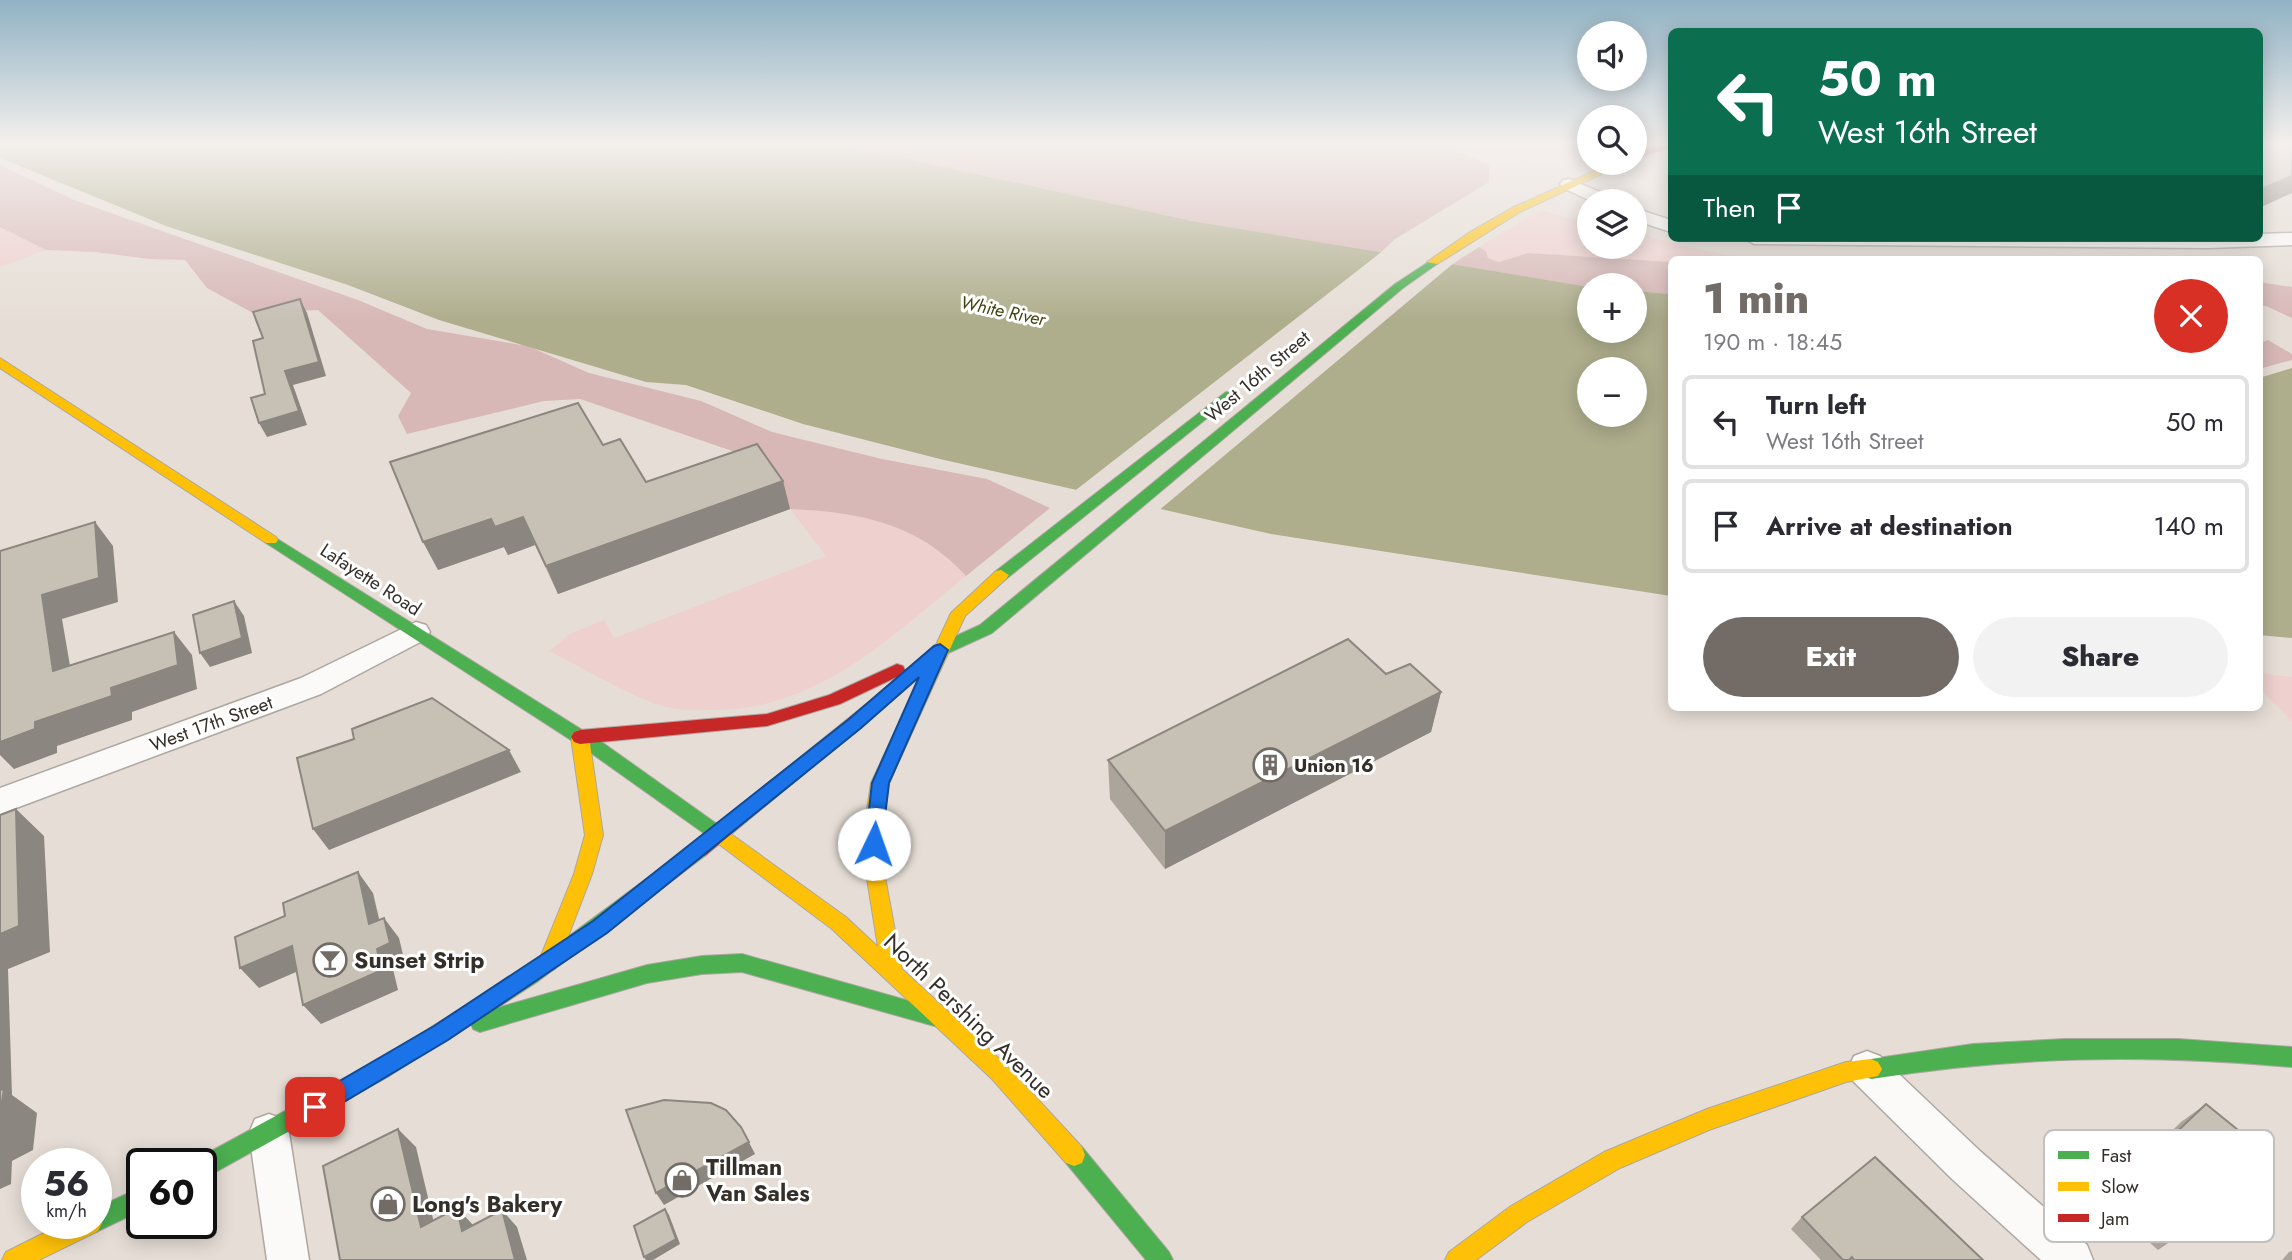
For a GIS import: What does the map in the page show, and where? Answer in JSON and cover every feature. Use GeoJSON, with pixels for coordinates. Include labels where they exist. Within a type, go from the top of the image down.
{"type":"FeatureCollection","features":[{"type":"Feature","properties":{"kind":"main road","name":"West 16th Street"},"geometry":{"type":"LineString","coordinates":[[217,1161],[441,1033],[548,963],[631,904],[855,723],[940,650],[986,629],[1399,286],[1474,234],[1533,203]]}},
{"type":"Feature","properties":{"kind":"main road","name":"Lafayette Road"},"geometry":{"type":"LineString","coordinates":[[0,362],[579,737],[718,834]]}},
{"type":"Feature","properties":{"kind":"main road","name":"West 16th Street"},"geometry":{"type":"LineString","coordinates":[[940,650],[959,613],[996,579],[1234,389]]}},
{"type":"Feature","properties":{"kind":"main road"},"geometry":{"type":"LineString","coordinates":[[548,963],[583,874],[594,835],[579,737],[767,720],[834,700],[940,650]]}},
{"type":"Feature","properties":{"kind":"main road"},"geometry":{"type":"LineString","coordinates":[[893,975],[874,866],[876,810],[880,783],[940,650]]}},
{"type":"Feature","properties":{"kind":"main road","name":"North Pershing Avenue"},"geometry":{"type":"LineString","coordinates":[[718,834],[839,923],[999,1072],[1035,1110],[1161,1260]]}},
{"type":"Feature","properties":{"kind":"main road"},"geometry":{"type":"LineString","coordinates":[[441,1033],[647,974],[702,965],[742,963],[938,1018]]}},
{"type":"Feature","properties":{"kind":"main road"},"geometry":{"type":"LineString","coordinates":[[1457,1260],[1518,1214],[1623,1154],[1718,1116],[1846,1072],[1987,1054],[2128,1047],[2200,1048],[2292,1057]]}},
{"type":"Feature","properties":{"kind":"main road"},"geometry":{"type":"LineString","coordinates":[[14,1260],[57,1239]]}},
{"type":"Feature","properties":{"kind":"street"},"geometry":{"type":"LineString","coordinates":[[1647,218],[1668,225]]}},
{"type":"Feature","properties":{"kind":"street"},"geometry":{"type":"LineString","coordinates":[[2263,239],[2287,237]]}},
{"type":"Feature","properties":{"kind":"street","name":"West 17th Street"},"geometry":{"type":"LineString","coordinates":[[0,801],[321,681],[416,632]]}},
{"type":"Feature","properties":{"kind":"street"},"geometry":{"type":"LineString","coordinates":[[1867,1069],[1966,1165],[2044,1235]]}},
{"type":"Feature","properties":{"kind":"street"},"geometry":{"type":"LineString","coordinates":[[269,1133],[288,1260]]}},
{"type":"Feature","properties":{"kind":"street"},"geometry":{"type":"LineString","coordinates":[[2052,1242],[2072,1260]]}},
{"type":"Feature","properties":{"kind":"shaded area"},"geometry":{"type":"Polygon","coordinates":[[[0,203],[82,203],[358,300],[427,329],[528,346],[589,373],[701,401],[772,432],[882,459],[987,479],[1050,508],[966,576],[928,544],[886,524],[840,513],[790,509],[764,472],[741,454],[580,399],[544,401],[407,434],[398,416],[411,393],[318,310],[253,313],[207,288],[185,260],[46,250],[0,227],[0,203]]]}},
{"type":"Feature","properties":{"kind":"shaded area"},"geometry":{"type":"Polygon","coordinates":[[[1109,203],[1455,203],[1395,239],[1380,253],[1192,221],[1109,203]]]}},
{"type":"Feature","properties":{"kind":"shaded area"},"geometry":{"type":"Polygon","coordinates":[[[1541,210],[1577,219],[1577,256],[1528,253],[1499,262],[1488,258],[1486,251],[1479,247],[1541,210]]]}},
{"type":"Feature","properties":{"kind":"shaded area"},"geometry":{"type":"Polygon","coordinates":[[[0,227],[46,250],[0,267],[0,227]]]}},
{"type":"Feature","properties":{"kind":"shaded area"},"geometry":{"type":"Polygon","coordinates":[[[1647,236],[1731,256],[1668,256],[1668,262],[1623,259],[1647,259],[1647,236]]]}},
{"type":"Feature","properties":{"kind":"shaded area"},"geometry":{"type":"Polygon","coordinates":[[[1479,247],[1486,251],[1488,258],[1499,262],[1528,253],[1577,256],[1577,259],[1668,262],[1668,294],[1647,292],[1647,273],[1577,273],[1577,286],[1451,265],[1479,247]]]}},
{"type":"Feature","properties":{"kind":"shaded area"},"geometry":{"type":"Polygon","coordinates":[[[2263,283],[2292,287],[2292,318],[2263,306],[2263,283]]]}},
{"type":"Feature","properties":{"kind":"shaded area"},"geometry":{"type":"Polygon","coordinates":[[[2268,340],[2292,354],[2292,360],[2263,368],[2263,342],[2268,340]]]}},
{"type":"Feature","properties":{"kind":"shaded area"},"geometry":{"type":"Polygon","coordinates":[[[790,509],[840,513],[886,524],[928,544],[966,576],[909,623],[850,666],[785,698],[750,707],[712,710],[670,708],[624,690],[549,651],[570,634],[604,620],[614,638],[826,556],[790,509]]]}},
{"type":"Feature","properties":{"kind":"shaded area"},"geometry":{"type":"Polygon","coordinates":[[[2263,673],[2292,677],[2292,721],[2263,692],[2263,673]]]}},
{"type":"Feature","properties":{"kind":"water","name":"White River"},"geometry":{"type":"Polygon","coordinates":[[[109,203],[1109,203],[1192,221],[1577,285],[1577,343],[1647,343],[1647,292],[1668,294],[1668,596],[1271,534],[940,459],[803,424],[686,385],[646,382],[439,320],[348,285],[166,226],[109,203]]]}},
{"type":"Feature","properties":{"kind":"water"},"geometry":{"type":"Polygon","coordinates":[[[2292,368],[2292,638],[2263,635],[2263,377],[2292,368]]]}},
{"type":"Feature","properties":{"kind":"pier"},"geometry":{"type":"Polygon","coordinates":[[[1384,250],[1455,262],[1157,512],[1072,493],[1384,250]]]}},
{"type":"Feature","properties":{"kind":"building"},"geometry":{"type":"Polygon","coordinates":[[[300,299],[319,362],[285,371],[299,411],[259,423],[251,398],[265,394],[253,341],[263,338],[253,312],[300,299]]]}},
{"type":"Feature","properties":{"kind":"building"},"geometry":{"type":"Polygon","coordinates":[[[578,403],[603,445],[620,439],[646,482],[757,444],[783,481],[546,566],[523,517],[495,527],[491,519],[423,542],[390,462],[578,403]]]}},
{"type":"Feature","properties":{"kind":"building"},"geometry":{"type":"Polygon","coordinates":[[[95,522],[99,578],[42,595],[53,671],[174,632],[178,665],[111,688],[112,696],[35,722],[35,729],[0,742],[0,551],[95,522]]]}},
{"type":"Feature","properties":{"kind":"building"},"geometry":{"type":"Polygon","coordinates":[[[234,601],[242,638],[200,653],[193,615],[234,601]]]}},
{"type":"Feature","properties":{"kind":"building"},"geometry":{"type":"Polygon","coordinates":[[[1348,639],[1386,674],[1410,664],[1441,692],[1165,831],[1108,760],[1348,639]]]}},
{"type":"Feature","properties":{"kind":"building"},"geometry":{"type":"Polygon","coordinates":[[[432,698],[509,750],[313,829],[297,758],[354,739],[352,729],[432,698]]]}},
{"type":"Feature","properties":{"kind":"building"},"geometry":{"type":"Polygon","coordinates":[[[16,809],[19,926],[0,934],[0,815],[16,809]]]}},
{"type":"Feature","properties":{"kind":"building"},"geometry":{"type":"Polygon","coordinates":[[[358,872],[369,924],[384,918],[390,943],[377,949],[382,970],[303,1005],[292,946],[240,968],[235,937],[285,916],[283,903],[358,872]]]}},
{"type":"Feature","properties":{"kind":"building"},"geometry":{"type":"Polygon","coordinates":[[[4,1089],[0,1114],[0,1090],[4,1089]]]}},
{"type":"Feature","properties":{"kind":"building","name":"Tillman Van Sales"},"geometry":{"type":"Polygon","coordinates":[[[664,1100],[711,1103],[726,1110],[741,1127],[749,1142],[656,1193],[626,1110],[664,1100]]]}},
{"type":"Feature","properties":{"kind":"building"},"geometry":{"type":"Polygon","coordinates":[[[2206,1104],[2238,1130],[2179,1130],[2206,1104]]]}},
{"type":"Feature","properties":{"kind":"building","name":"Long's Bakery"},"geometry":{"type":"Polygon","coordinates":[[[398,1129],[421,1227],[457,1208],[462,1231],[502,1210],[515,1260],[340,1260],[323,1166],[398,1129]]]}},
{"type":"Feature","properties":{"kind":"building"},"geometry":{"type":"Polygon","coordinates":[[[1875,1157],[1983,1260],[1854,1260],[1852,1257],[1843,1260],[1802,1217],[1875,1157]]]}},
{"type":"Feature","properties":{"kind":"building"},"geometry":{"type":"Polygon","coordinates":[[[665,1209],[676,1239],[644,1257],[634,1226],[665,1209]]]}},
{"type":"Feature","properties":{"kind":"traffic: fast"},"geometry":{"type":"LineString","coordinates":[[877,704],[940,650],[986,629],[1399,286],[1433,262]]}},
{"type":"Feature","properties":{"kind":"traffic: fast"},"geometry":{"type":"LineString","coordinates":[[1001,575],[1226,396]]}},
{"type":"Feature","properties":{"kind":"traffic: fast"},"geometry":{"type":"LineString","coordinates":[[271,540],[597,748],[718,834]]}},
{"type":"Feature","properties":{"kind":"traffic: fast"},"geometry":{"type":"LineString","coordinates":[[217,1160],[382,1069],[530,976],[699,850]]}},
{"type":"Feature","properties":{"kind":"traffic: fast"},"geometry":{"type":"LineString","coordinates":[[480,1022],[647,974],[702,965],[742,963],[938,1018]]}},
{"type":"Feature","properties":{"kind":"traffic: fast"},"geometry":{"type":"LineString","coordinates":[[1871,1069],[1973,1054],[2064,1048],[2178,1049],[2292,1057]]}},
{"type":"Feature","properties":{"kind":"traffic: fast"},"geometry":{"type":"LineString","coordinates":[[1074,1155],[1161,1260]]}},
{"type":"Feature","properties":{"kind":"traffic: fast"},"geometry":{"type":"LineString","coordinates":[[112,1212],[126,1206]]}},
{"type":"Feature","properties":{"kind":"traffic: slow"},"geometry":{"type":"LineString","coordinates":[[1433,262],[1474,234],[1532,203]]}},
{"type":"Feature","properties":{"kind":"traffic: slow"},"geometry":{"type":"LineString","coordinates":[[0,362],[271,540]]}},
{"type":"Feature","properties":{"kind":"traffic: slow"},"geometry":{"type":"LineString","coordinates":[[893,975],[874,866],[874,823],[880,783],[959,613],[1001,575]]}},
{"type":"Feature","properties":{"kind":"traffic: slow"},"geometry":{"type":"LineString","coordinates":[[548,963],[583,874],[594,835],[580,737]]}},
{"type":"Feature","properties":{"kind":"traffic: slow"},"geometry":{"type":"LineString","coordinates":[[718,834],[839,923],[999,1072],[1074,1155]]}},
{"type":"Feature","properties":{"kind":"traffic: slow"},"geometry":{"type":"LineString","coordinates":[[1457,1260],[1519,1214],[1612,1160],[1707,1120],[1846,1072],[1871,1069]]}},
{"type":"Feature","properties":{"kind":"traffic: slow"},"geometry":{"type":"LineString","coordinates":[[14,1260],[57,1239]]}},
{"type":"Feature","properties":{"kind":"traffic: jam"},"geometry":{"type":"LineString","coordinates":[[580,737],[767,720],[834,700],[897,670]]}},
{"type":"Feature","properties":{"kind":"traffic: jam"},"geometry":{"type":"LineString","coordinates":[[699,850],[877,704]]}},
{"type":"Feature","properties":{"kind":"place","name":"Union 16"},"geometry":{"type":"Point","coordinates":[1270,765]}},
{"type":"Feature","properties":{"kind":"place","name":"Sunset Strip"},"geometry":{"type":"Point","coordinates":[330,960]}},
{"type":"Feature","properties":{"kind":"place","name":"Tillman Van Sales"},"geometry":{"type":"Point","coordinates":[682,1180]}},
{"type":"Feature","properties":{"kind":"place","name":"Long's Bakery"},"geometry":{"type":"Point","coordinates":[388,1204]}},
{"type":"Feature","properties":{"kind":"route"},"geometry":{"type":"LineString","coordinates":[[315,1107],[441,1033],[600,927],[855,723],[940,650],[880,783],[874,844]]}}]}
